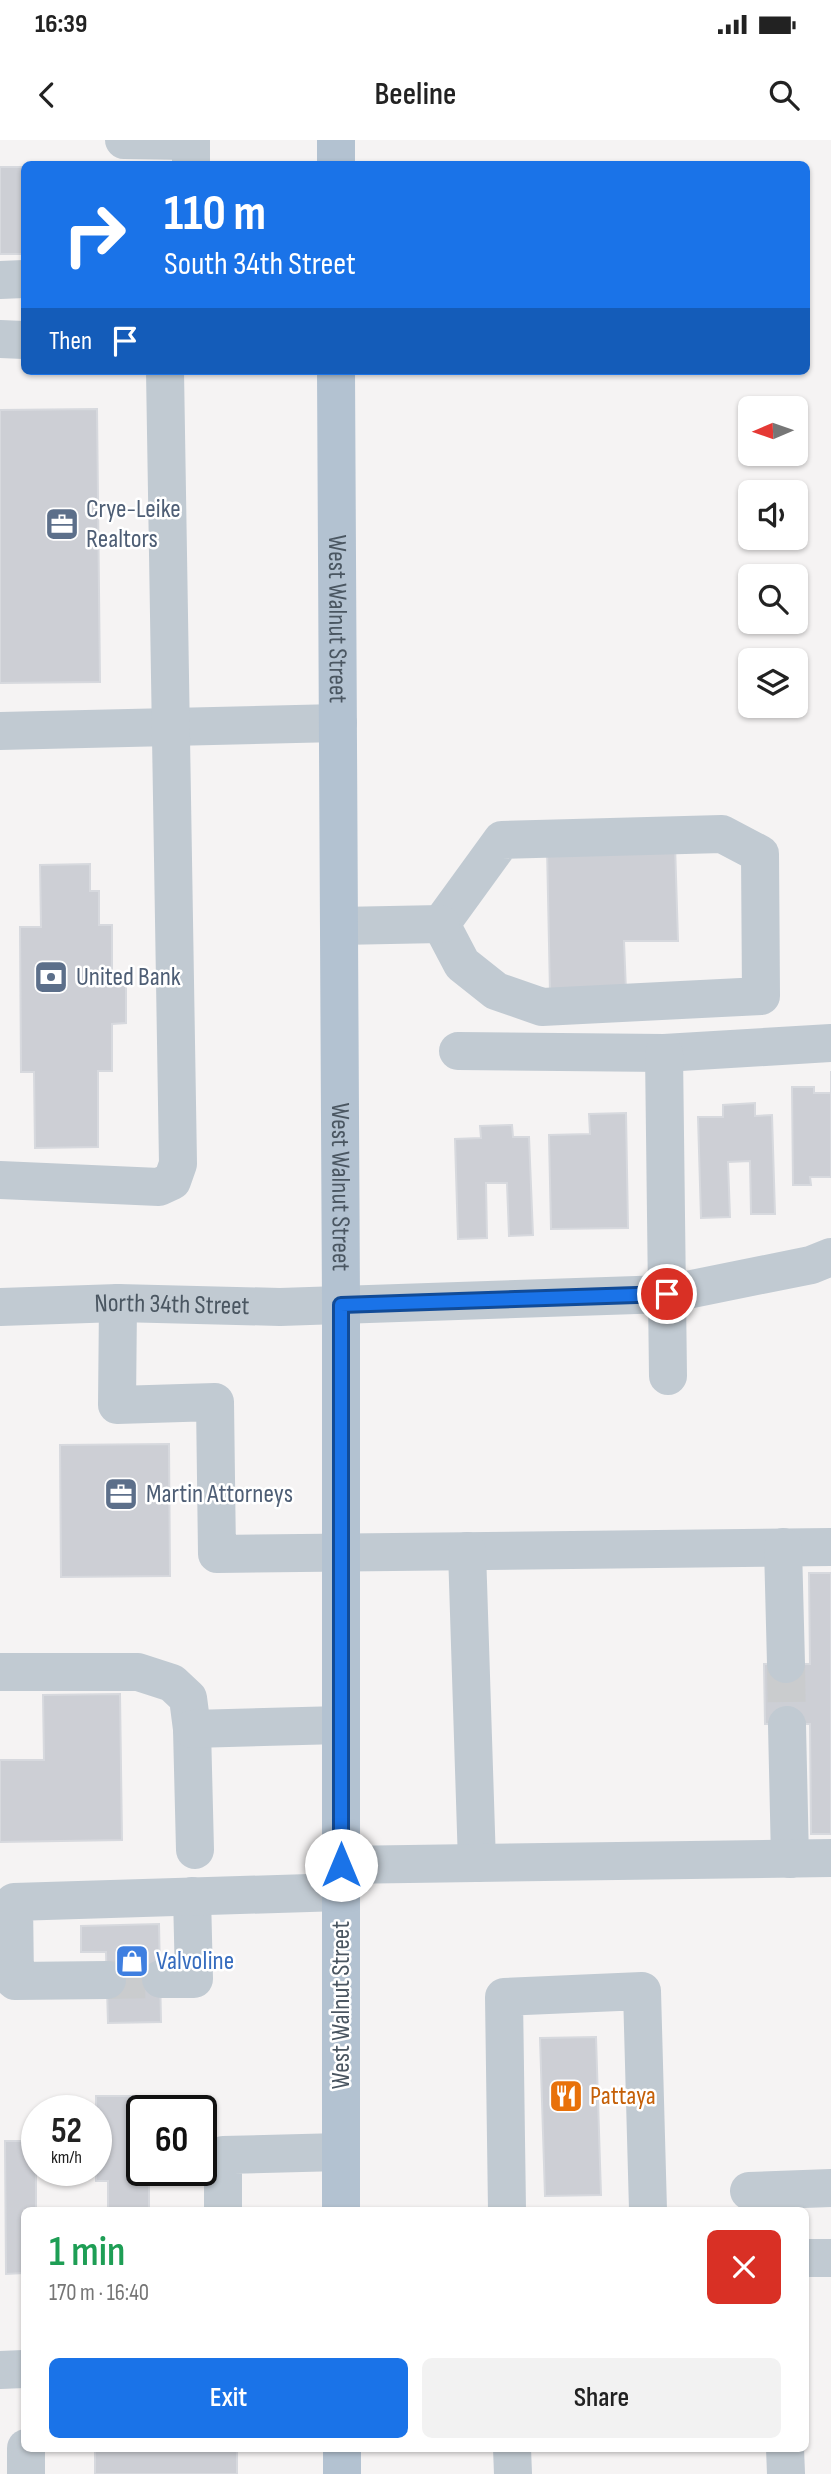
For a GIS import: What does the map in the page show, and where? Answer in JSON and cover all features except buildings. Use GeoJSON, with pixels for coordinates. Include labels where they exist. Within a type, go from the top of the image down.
{"type":"FeatureCollection","features":[{"type":"Feature","properties":{"kind":"main road"},"geometry":{"type":"LineString","coordinates":[[336,140],[336,161]]}},
{"type":"Feature","properties":{"kind":"main road","name":"West Walnut Street"},"geometry":{"type":"LineString","coordinates":[[336,375],[341,1305],[341,2207]]}},
{"type":"Feature","properties":{"kind":"main road"},"geometry":{"type":"LineString","coordinates":[[342,2452],[342,2474]]}},
{"type":"Feature","properties":{"kind":"street"},"geometry":{"type":"LineString","coordinates":[[124,140],[191,141],[191,161]]}},
{"type":"Feature","properties":{"kind":"street"},"geometry":{"type":"LineString","coordinates":[[0,280],[21,279]]}},
{"type":"Feature","properties":{"kind":"street"},"geometry":{"type":"LineString","coordinates":[[0,339],[21,340]]}},
{"type":"Feature","properties":{"kind":"street"},"geometry":{"type":"LineString","coordinates":[[0,1180],[159,1187],[172,1181],[178,1164],[165,375]]}},
{"type":"Feature","properties":{"kind":"street"},"geometry":{"type":"LineString","coordinates":[[0,731],[338,723]]}},
{"type":"Feature","properties":{"kind":"street"},"geometry":{"type":"LineString","coordinates":[[722,834],[760,854],[761,996],[542,1007],[496,991],[462,964],[441,924],[502,840],[722,834]]}},
{"type":"Feature","properties":{"kind":"street"},"geometry":{"type":"LineString","coordinates":[[339,926],[441,924]]}},
{"type":"Feature","properties":{"kind":"street"},"geometry":{"type":"LineString","coordinates":[[458,1051],[664,1053],[831,1043]]}},
{"type":"Feature","properties":{"kind":"street"},"geometry":{"type":"LineString","coordinates":[[664,1053],[668,1376]]}},
{"type":"Feature","properties":{"kind":"street","name":"North 34th Street"},"geometry":{"type":"LineString","coordinates":[[0,1307],[118,1303],[280,1307],[667,1294],[811,1265],[831,1257]]}},
{"type":"Feature","properties":{"kind":"street"},"geometry":{"type":"LineString","coordinates":[[118,1303],[117,1405],[215,1402],[217,1554],[831,1547]]}},
{"type":"Feature","properties":{"kind":"street"},"geometry":{"type":"LineString","coordinates":[[783,1547],[786,1664]]}},
{"type":"Feature","properties":{"kind":"street"},"geometry":{"type":"LineString","coordinates":[[467,1551],[477,1863]]}},
{"type":"Feature","properties":{"kind":"street"},"geometry":{"type":"LineString","coordinates":[[0,1672],[138,1672],[172,1683],[188,1698],[192,1729],[195,1850]]}},
{"type":"Feature","properties":{"kind":"street"},"geometry":{"type":"LineString","coordinates":[[787,1724],[790,1859]]}},
{"type":"Feature","properties":{"kind":"street"},"geometry":{"type":"LineString","coordinates":[[192,1729],[341,1725]]}},
{"type":"Feature","properties":{"kind":"street"},"geometry":{"type":"LineString","coordinates":[[107,1980],[15,1981],[14,1902],[192,1896],[477,1863],[831,1858]]}},
{"type":"Feature","properties":{"kind":"street"},"geometry":{"type":"LineString","coordinates":[[161,1979],[194,1979],[192,1896]]}},
{"type":"Feature","properties":{"kind":"street"},"geometry":{"type":"LineString","coordinates":[[507,2207],[504,1997],[642,1991],[648,2207]]}},
{"type":"Feature","properties":{"kind":"street"},"geometry":{"type":"LineString","coordinates":[[223,2207],[223,2155],[341,2152]]}},
{"type":"Feature","properties":{"kind":"street"},"geometry":{"type":"LineString","coordinates":[[749,2191],[831,2188]]}},
{"type":"Feature","properties":{"kind":"street"},"geometry":{"type":"LineString","coordinates":[[809,2258],[831,2259]]}},
{"type":"Feature","properties":{"kind":"street"},"geometry":{"type":"LineString","coordinates":[[0,2370],[21,2369]]}},
{"type":"Feature","properties":{"kind":"street"},"geometry":{"type":"LineString","coordinates":[[26,2452],[26,2474]]}},
{"type":"Feature","properties":{"kind":"street"},"geometry":{"type":"LineString","coordinates":[[513,2452],[513,2474]]}},
{"type":"Feature","properties":{"kind":"street"},"geometry":{"type":"LineString","coordinates":[[785,2452],[786,2474]]}},
{"type":"Feature","properties":{"kind":"tunnel"},"geometry":{"type":"LineString","coordinates":[[786,1664],[787,1725]]}},
{"type":"Feature","properties":{"kind":"tunnel"},"geometry":{"type":"LineString","coordinates":[[107,1980],[161,1979]]}},
{"type":"Feature","properties":{"kind":"place","name":"Crye-Leike Realtors"},"geometry":{"type":"Point","coordinates":[62,524]}},
{"type":"Feature","properties":{"kind":"place","name":"United Bank"},"geometry":{"type":"Point","coordinates":[51,977]}},
{"type":"Feature","properties":{"kind":"place","name":"Martin Attorneys"},"geometry":{"type":"Point","coordinates":[121,1494]}},
{"type":"Feature","properties":{"kind":"place","name":"Valvoline"},"geometry":{"type":"Point","coordinates":[132,1961]}},
{"type":"Feature","properties":{"kind":"place","name":"Pattaya"},"geometry":{"type":"Point","coordinates":[566,2096]}},
{"type":"Feature","properties":{"kind":"route"},"geometry":{"type":"LineString","coordinates":[[341,1865],[341,1305],[667,1294]]}}]}
